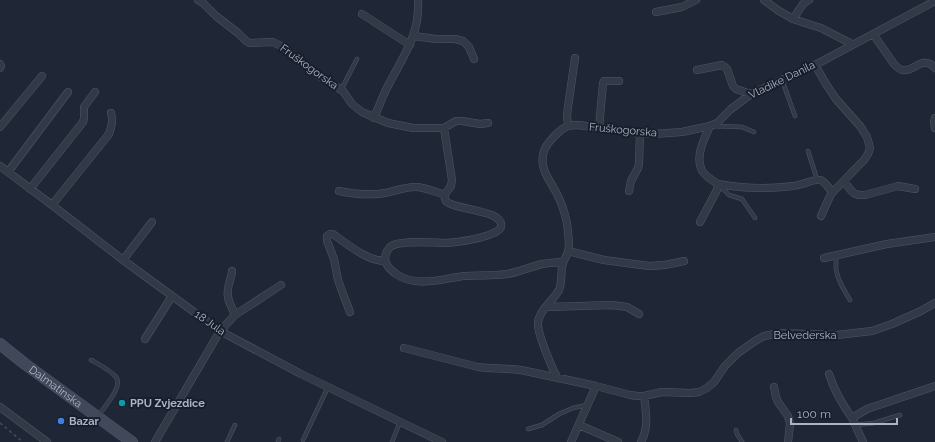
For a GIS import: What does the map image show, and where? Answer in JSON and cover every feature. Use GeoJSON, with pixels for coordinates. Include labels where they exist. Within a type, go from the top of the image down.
{"type":"FeatureCollection","features":[{"type":"Feature","properties":{"kind":"street","name":"Fruškogorska"},"geometry":{"type":"LineString","coordinates":[[198,0],[249,43],[266,42],[278,44],[283,47],[293,56],[341,90],[356,108],[362,112],[388,123],[413,128],[444,128]]}},
{"type":"Feature","properties":{"kind":"street"},"geometry":{"type":"LineString","coordinates":[[374,118],[388,86],[414,36],[419,12],[418,0]]}},
{"type":"Feature","properties":{"kind":"street"},"geometry":{"type":"LineString","coordinates":[[656,12],[682,7],[696,0]]}},
{"type":"Feature","properties":{"kind":"street"},"geometry":{"type":"LineString","coordinates":[[764,0],[778,11],[793,19],[821,28],[852,44]]}},
{"type":"Feature","properties":{"kind":"street"},"geometry":{"type":"LineString","coordinates":[[793,19],[803,4],[809,0]]}},
{"type":"Feature","properties":{"kind":"street","name":"Vladike Danila"},"geometry":{"type":"LineString","coordinates":[[710,126],[717,123],[731,109],[751,94],[815,64],[935,1]]}},
{"type":"Feature","properties":{"kind":"street"},"geometry":{"type":"LineString","coordinates":[[362,14],[410,45]]}},
{"type":"Feature","properties":{"kind":"street"},"geometry":{"type":"LineString","coordinates":[[873,34],[898,68],[908,70],[923,63],[931,64],[935,68]]}},
{"type":"Feature","properties":{"kind":"street"},"geometry":{"type":"LineString","coordinates":[[414,36],[463,41],[474,59]]}},
{"type":"Feature","properties":{"kind":"street"},"geometry":{"type":"LineString","coordinates":[[557,377],[552,368],[538,324],[546,307],[559,289],[563,262],[568,251],[568,229],[559,197],[546,176],[543,162],[544,150],[546,146],[560,131],[568,126],[567,115],[575,58]]}},
{"type":"Feature","properties":{"kind":"street"},"geometry":{"type":"LineString","coordinates":[[0,64],[0,68]]}},
{"type":"Feature","properties":{"kind":"street"},"geometry":{"type":"LineString","coordinates":[[815,64],[833,94],[860,126],[867,137],[870,148],[864,160],[833,192],[821,216]]}},
{"type":"Feature","properties":{"kind":"street"},"geometry":{"type":"LineString","coordinates":[[698,70],[722,65],[727,69],[731,82],[736,89],[751,94]]}},
{"type":"Feature","properties":{"kind":"street"},"geometry":{"type":"LineString","coordinates":[[0,127],[42,76]]}},
{"type":"Feature","properties":{"kind":"street"},"geometry":{"type":"LineString","coordinates":[[599,128],[604,81],[619,81]]}},
{"type":"Feature","properties":{"kind":"street"},"geometry":{"type":"LineString","coordinates":[[8,172],[68,92]]}},
{"type":"Feature","properties":{"kind":"street"},"geometry":{"type":"LineString","coordinates":[[30,189],[83,122],[84,107],[95,92]]}},
{"type":"Feature","properties":{"kind":"street"},"geometry":{"type":"LineString","coordinates":[[52,205],[109,134],[112,127],[111,113]]}},
{"type":"Feature","properties":{"kind":"street"},"geometry":{"type":"LineString","coordinates":[[935,118],[935,128]]}},
{"type":"Feature","properties":{"kind":"street"},"geometry":{"type":"LineString","coordinates":[[444,195],[450,188],[452,180],[444,128],[452,123],[462,121],[488,124]]}},
{"type":"Feature","properties":{"kind":"street","name":"Fruškogorska"},"geometry":{"type":"LineString","coordinates":[[568,126],[578,125],[640,133],[682,132],[710,126]]}},
{"type":"Feature","properties":{"kind":"street"},"geometry":{"type":"LineString","coordinates":[[710,126],[703,143],[700,165],[708,177],[718,184],[754,189],[784,187],[817,180],[823,181],[833,192]]}},
{"type":"Feature","properties":{"kind":"street"},"geometry":{"type":"LineString","coordinates":[[629,190],[631,181],[639,164],[640,133]]}},
{"type":"Feature","properties":{"kind":"street","name":"18 Jula"},"geometry":{"type":"LineString","coordinates":[[0,166],[123,260],[220,331],[258,352],[442,442]]}},
{"type":"Feature","properties":{"kind":"street"},"geometry":{"type":"LineString","coordinates":[[844,180],[852,191],[859,195],[865,195],[898,186],[915,189]]}},
{"type":"Feature","properties":{"kind":"street"},"geometry":{"type":"LineString","coordinates":[[700,222],[717,190],[718,184]]}},
{"type":"Feature","properties":{"kind":"street"},"geometry":{"type":"LineString","coordinates":[[339,192],[372,195],[422,187],[444,195]]}},
{"type":"Feature","properties":{"kind":"street"},"geometry":{"type":"LineString","coordinates":[[444,195],[446,202],[450,205],[477,210],[498,218],[501,223],[500,229],[486,236],[448,243],[411,242],[393,244],[386,251],[385,261],[391,271],[399,276],[408,280],[430,282],[464,276],[506,274],[544,264],[563,262]]}},
{"type":"Feature","properties":{"kind":"street"},"geometry":{"type":"LineString","coordinates":[[123,260],[152,222]]}},
{"type":"Feature","properties":{"kind":"street"},"geometry":{"type":"LineString","coordinates":[[350,312],[338,280],[334,259],[327,242],[327,236],[333,234],[368,257],[379,261],[385,261]]}},
{"type":"Feature","properties":{"kind":"street"},"geometry":{"type":"LineString","coordinates":[[824,258],[886,244],[935,237]]}},
{"type":"Feature","properties":{"kind":"street"},"geometry":{"type":"LineString","coordinates":[[568,251],[604,260],[649,266],[665,265],[684,261]]}},
{"type":"Feature","properties":{"kind":"street"},"geometry":{"type":"LineString","coordinates":[[232,271],[232,279],[227,295],[235,315]]}},
{"type":"Feature","properties":{"kind":"street"},"geometry":{"type":"LineString","coordinates":[[155,442],[220,331],[235,315],[281,285]]}},
{"type":"Feature","properties":{"kind":"street"},"geometry":{"type":"LineString","coordinates":[[145,339],[172,296]]}},
{"type":"Feature","properties":{"kind":"street","name":"Belvederska"},"geometry":{"type":"LineString","coordinates":[[644,396],[662,392],[699,392],[707,388],[714,382],[725,366],[738,353],[764,336],[780,333],[838,335],[872,331],[892,324],[935,303]]}},
{"type":"Feature","properties":{"kind":"street"},"geometry":{"type":"LineString","coordinates":[[546,307],[612,305],[627,307],[639,314]]}},
{"type":"Feature","properties":{"kind":"street","name":"Dalmatinska"},"geometry":{"type":"LineString","coordinates":[[0,344],[132,442]]}},
{"type":"Feature","properties":{"kind":"street"},"geometry":{"type":"LineString","coordinates":[[404,348],[478,367],[513,369],[557,377],[630,395],[644,396],[647,424],[644,437],[641,442]]}},
{"type":"Feature","properties":{"kind":"street"},"geometry":{"type":"LineString","coordinates":[[829,374],[834,388],[852,418],[863,442]]}},
{"type":"Feature","properties":{"kind":"street"},"geometry":{"type":"LineString","coordinates":[[571,442],[596,386]]}},
{"type":"Feature","properties":{"kind":"street"},"geometry":{"type":"LineString","coordinates":[[774,386],[776,398],[788,416],[790,424],[788,442]]}},
{"type":"Feature","properties":{"kind":"street"},"geometry":{"type":"LineString","coordinates":[[852,418],[867,409],[935,386]]}},
{"type":"Feature","properties":{"kind":"street"},"geometry":{"type":"LineString","coordinates":[[0,407],[47,442]]}},
{"type":"Feature","properties":{"kind":"street"},"geometry":{"type":"LineString","coordinates":[[579,425],[618,442]]}},
{"type":"Feature","properties":{"kind":"lane"},"geometry":{"type":"LineString","coordinates":[[341,90],[357,59]]}},
{"type":"Feature","properties":{"kind":"lane"},"geometry":{"type":"LineString","coordinates":[[782,80],[796,116]]}},
{"type":"Feature","properties":{"kind":"lane"},"geometry":{"type":"LineString","coordinates":[[710,126],[742,127],[754,132]]}},
{"type":"Feature","properties":{"kind":"lane"},"geometry":{"type":"LineString","coordinates":[[808,151],[817,180]]}},
{"type":"Feature","properties":{"kind":"lane"},"geometry":{"type":"LineString","coordinates":[[718,184],[729,195],[742,199],[755,218]]}},
{"type":"Feature","properties":{"kind":"lane"},"geometry":{"type":"LineString","coordinates":[[836,255],[836,269],[838,276],[842,288],[850,300]]}},
{"type":"Feature","properties":{"kind":"lane"},"geometry":{"type":"LineString","coordinates":[[91,360],[116,376],[118,382],[116,390],[98,417]]}},
{"type":"Feature","properties":{"kind":"lane"},"geometry":{"type":"LineString","coordinates":[[303,440],[328,387]]}},
{"type":"Feature","properties":{"kind":"lane"},"geometry":{"type":"LineString","coordinates":[[528,429],[542,425],[559,414],[573,408],[588,404]]}},
{"type":"Feature","properties":{"kind":"lane"},"geometry":{"type":"LineString","coordinates":[[855,425],[874,423],[900,415]]}},
{"type":"Feature","properties":{"kind":"lane"},"geometry":{"type":"LineString","coordinates":[[392,442],[400,422]]}},
{"type":"Feature","properties":{"kind":"lane"},"geometry":{"type":"LineString","coordinates":[[227,442],[235,425]]}},
{"type":"Feature","properties":{"kind":"lane"},"geometry":{"type":"LineString","coordinates":[[736,430],[736,434],[742,442]]}},
{"type":"Feature","properties":{"kind":"path"},"geometry":{"type":"LineString","coordinates":[[0,423],[23,442]]}},
{"type":"Feature","properties":{"kind":"place","name":"PPU Zvjezdice"},"geometry":{"type":"Point","coordinates":[122,403]}},
{"type":"Feature","properties":{"kind":"place","name":"Bazar"},"geometry":{"type":"Point","coordinates":[61,421]}}]}
